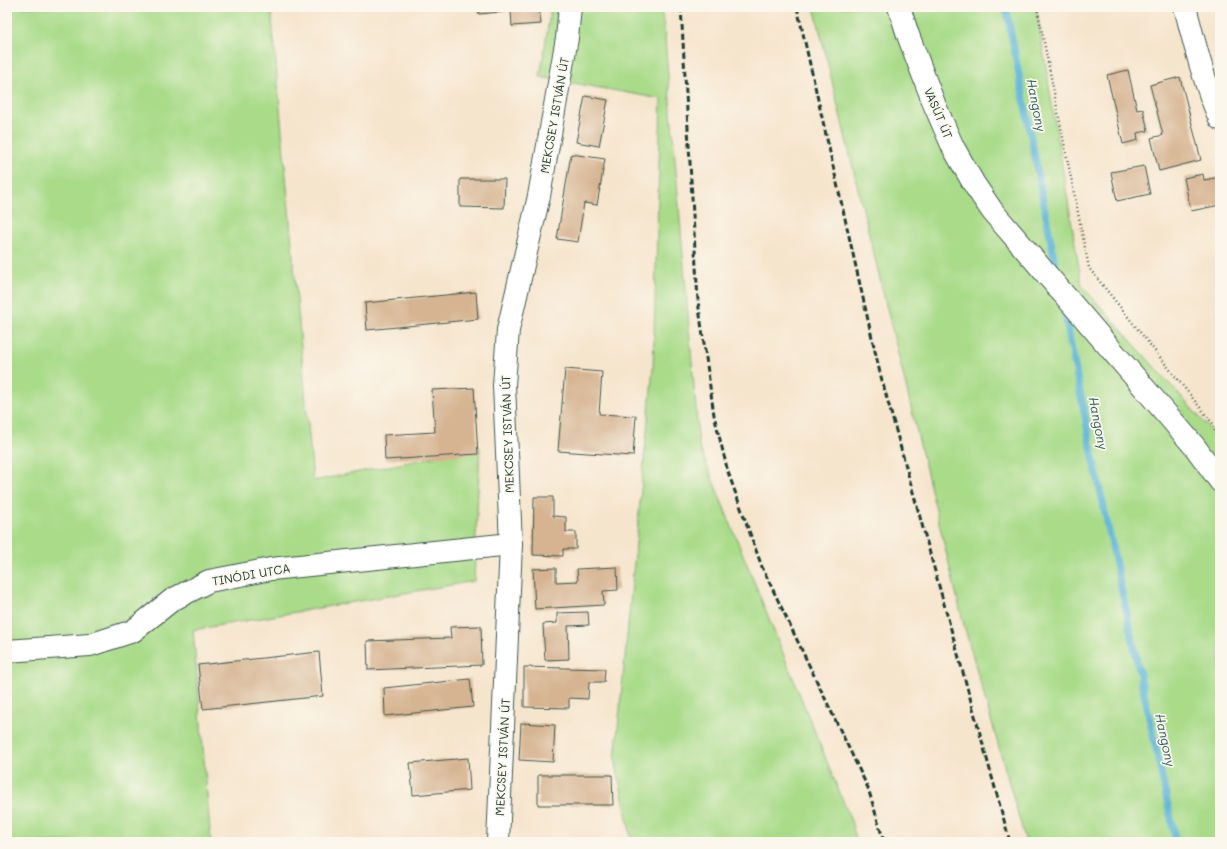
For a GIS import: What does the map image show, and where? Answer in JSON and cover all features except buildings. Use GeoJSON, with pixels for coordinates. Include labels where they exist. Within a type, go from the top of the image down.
{"type":"FeatureCollection","features":[{"type":"Feature","properties":{"kind":"street","name":"MEKCSEY ISTVÁN ÚT"},"geometry":{"type":"LineString","coordinates":[[498,842],[511,544],[504,385],[508,330],[539,196],[567,38],[570,7]]}},
{"type":"Feature","properties":{"kind":"street","name":"VASÚT ÚT"},"geometry":{"type":"LineString","coordinates":[[899,7],[935,106],[953,147],[974,184],[993,212],[1195,447],[1220,481]]}},
{"type":"Feature","properties":{"kind":"street"},"geometry":{"type":"LineString","coordinates":[[1186,7],[1197,54],[1212,100],[1220,118]]}},
{"type":"Feature","properties":{"kind":"street","name":"TINÓDI UTCA"},"geometry":{"type":"LineString","coordinates":[[7,652],[90,645],[133,631],[172,600],[209,581],[271,569],[511,544]]}},
{"type":"Feature","properties":{"kind":"path"},"geometry":{"type":"LineString","coordinates":[[1037,7],[1089,268],[1214,425],[1216,439]]}},
{"type":"Feature","properties":{"kind":"green space"},"geometry":{"type":"Polygon","coordinates":[[[7,7],[271,7],[313,481],[480,448],[474,581],[193,630],[211,842],[7,842],[7,7]]]}},
{"type":"Feature","properties":{"kind":"green space"},"geometry":{"type":"Polygon","coordinates":[[[551,7],[661,7],[699,446],[851,821],[857,842],[632,842],[615,759],[653,368],[661,99],[540,77],[551,7]]]}},
{"type":"Feature","properties":{"kind":"green space"},"geometry":{"type":"Polygon","coordinates":[[[814,7],[1036,7],[1082,286],[1220,440],[1220,842],[1026,842],[963,622],[814,7]]]}},
{"type":"Feature","properties":{"kind":"waterway","name":"Hangony"},"geometry":{"type":"LineString","coordinates":[[1006,7],[1058,278]]}},
{"type":"Feature","properties":{"kind":"waterway","name":"Hangony"},"geometry":{"type":"LineString","coordinates":[[1063,304],[1090,443],[1176,842]]}},
{"type":"Feature","properties":{"kind":"railway"},"geometry":{"type":"LineString","coordinates":[[681,7],[698,301],[714,415],[728,472],[762,567],[868,788],[884,842]]}},
{"type":"Feature","properties":{"kind":"railway"},"geometry":{"type":"LineString","coordinates":[[797,7],[880,373],[1010,842]]}}]}
